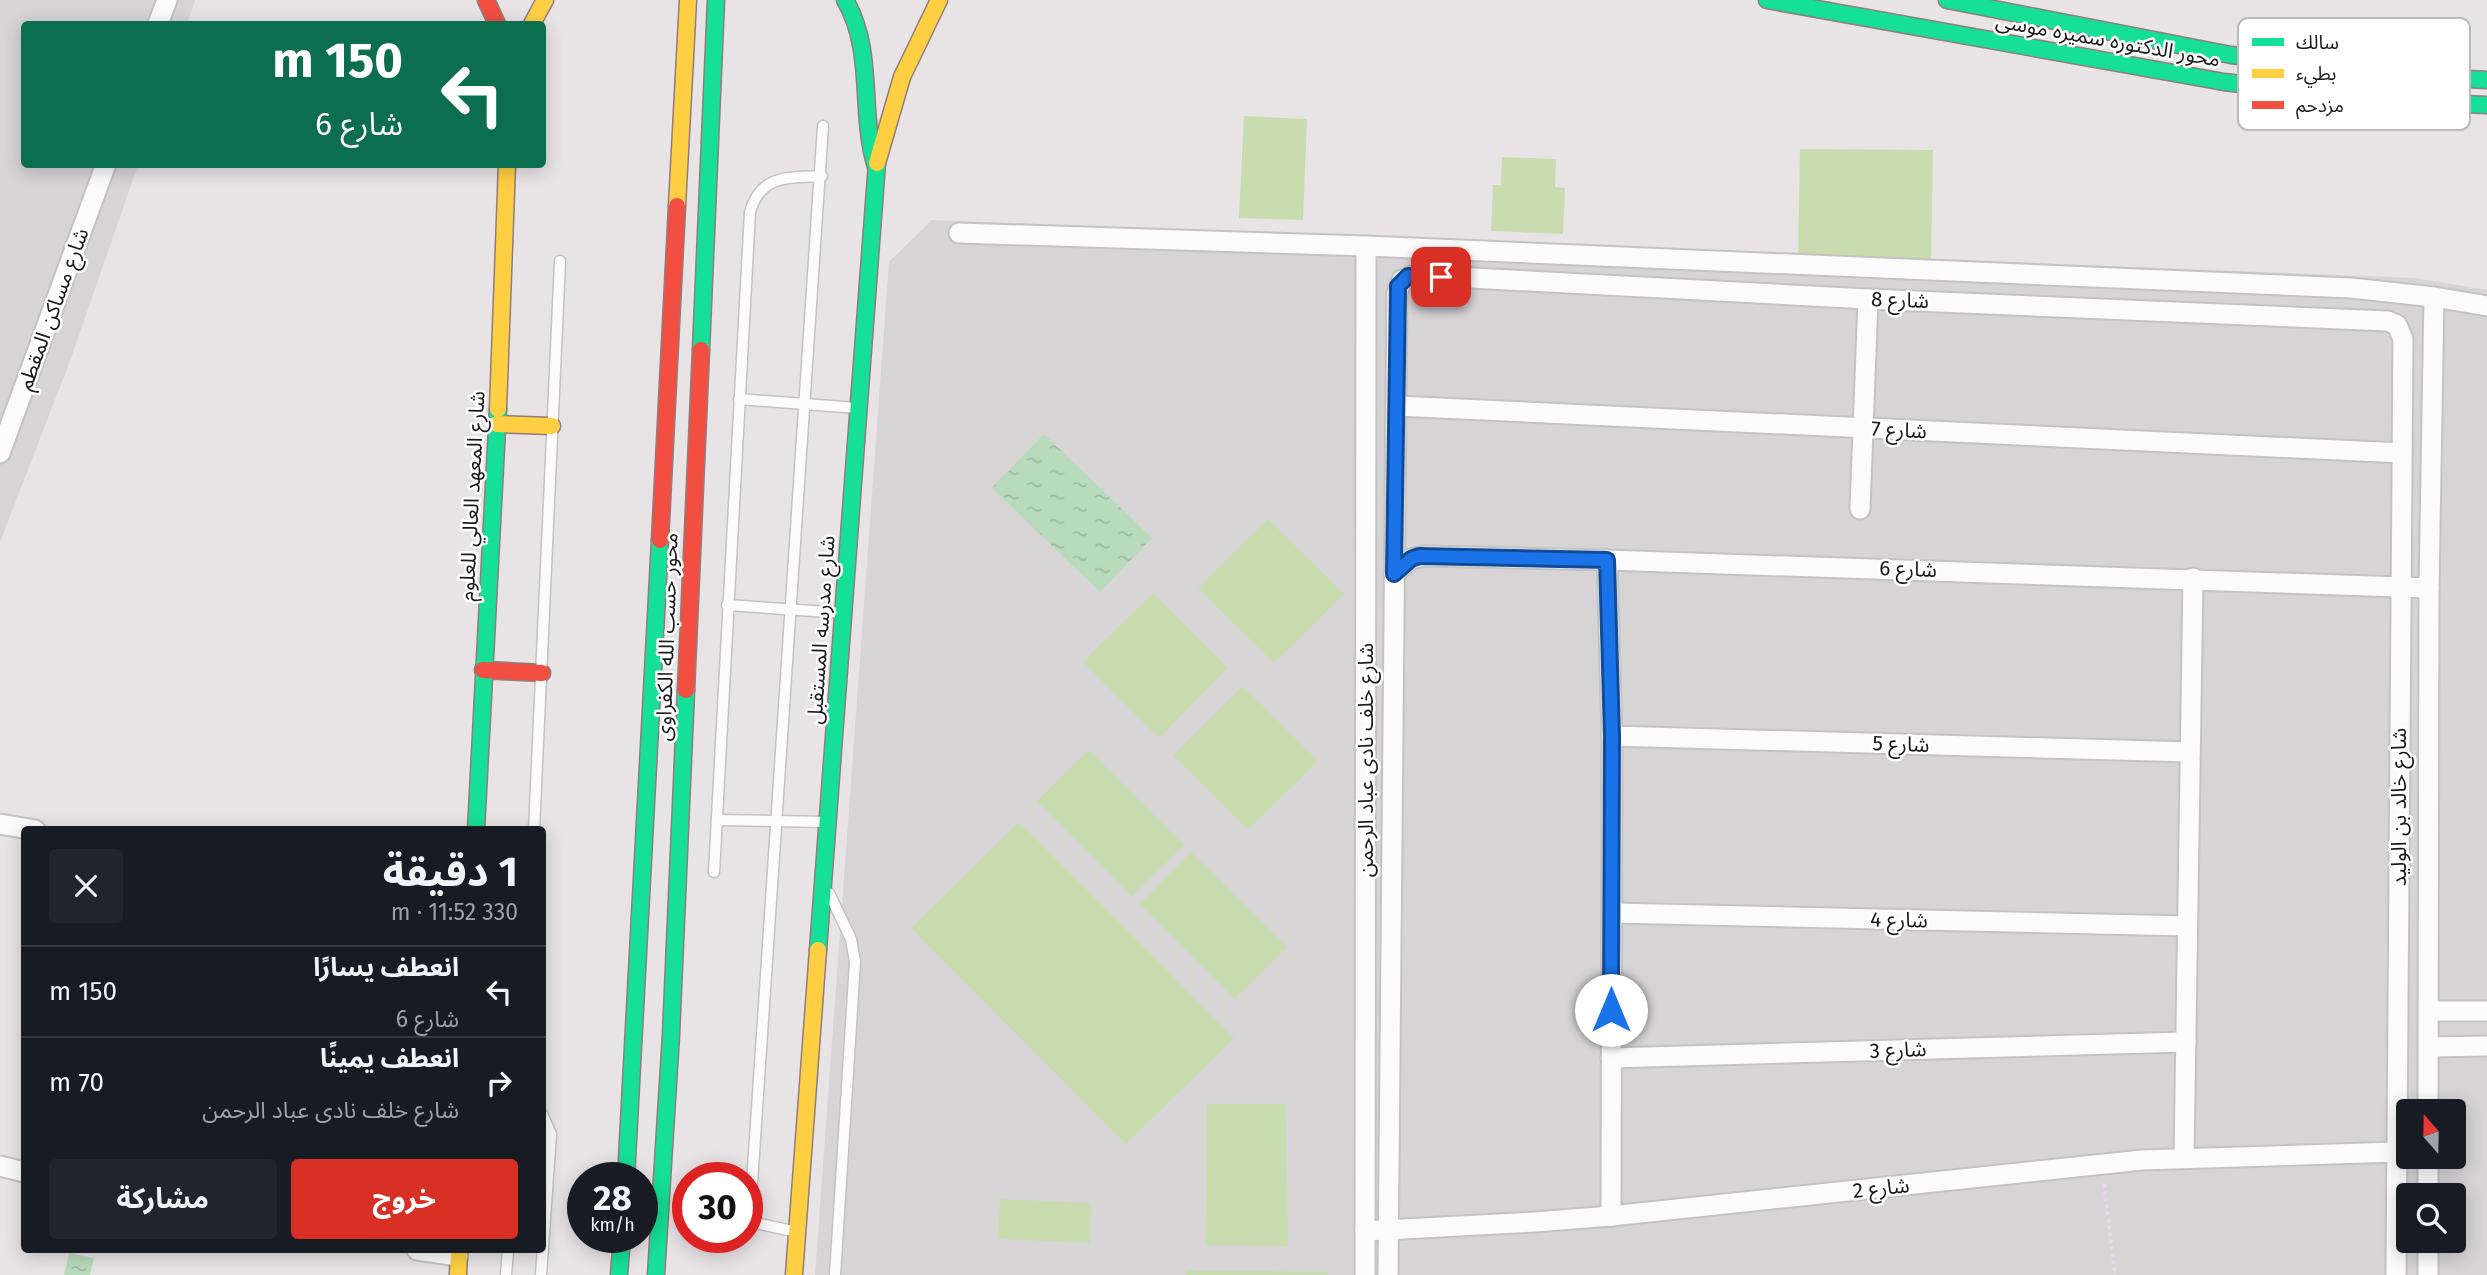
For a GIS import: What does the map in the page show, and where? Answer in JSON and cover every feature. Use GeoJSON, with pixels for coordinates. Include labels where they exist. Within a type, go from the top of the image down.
{"type":"FeatureCollection","features":[{"type":"Feature","properties":{"kind":"main road"},"geometry":{"type":"LineString","coordinates":[[485,0],[496,21]]}},
{"type":"Feature","properties":{"kind":"main road"},"geometry":{"type":"LineString","coordinates":[[534,21],[545,0]]}},
{"type":"Feature","properties":{"kind":"main road","name":"محور حسب الله الكفراوى"},"geometry":{"type":"LineString","coordinates":[[627,1162],[688,0]]}},
{"type":"Feature","properties":{"kind":"main road","name":"محور حسب الله الكفراوى"},"geometry":{"type":"LineString","coordinates":[[656,1275],[671,1021],[716,0]]}},
{"type":"Feature","properties":{"kind":"main road"},"geometry":{"type":"LineString","coordinates":[[845,0],[856,19],[861,36],[866,130],[876,167]]}},
{"type":"Feature","properties":{"kind":"main road","name":"شارع مدرسه المستقبل"},"geometry":{"type":"LineString","coordinates":[[794,1275],[876,167],[902,77],[939,0]]}},
{"type":"Feature","properties":{"kind":"main road","name":"محور الدكتوره سميره موسى"},"geometry":{"type":"LineString","coordinates":[[1766,0],[2238,84]]}},
{"type":"Feature","properties":{"kind":"main road","name":"محور الدكتوره سميره موسى"},"geometry":{"type":"LineString","coordinates":[[1947,0],[2238,56]]}},
{"type":"Feature","properties":{"kind":"main road","name":"شارع المعهد العالي للعلوم"},"geometry":{"type":"LineString","coordinates":[[476,826],[507,168]]}},
{"type":"Feature","properties":{"kind":"main road"},"geometry":{"type":"LineString","coordinates":[[497,424],[552,426]]}},
{"type":"Feature","properties":{"kind":"main road"},"geometry":{"type":"LineString","coordinates":[[483,670],[542,673]]}},
{"type":"Feature","properties":{"kind":"main road"},"geometry":{"type":"LineString","coordinates":[[619,1275],[621,1253]]}},
{"type":"Feature","properties":{"kind":"street"},"geometry":{"type":"LineString","coordinates":[[159,21],[167,0]]}},
{"type":"Feature","properties":{"kind":"street","name":"شارع مساكن المقطم"},"geometry":{"type":"LineString","coordinates":[[0,453],[105,168]]}},
{"type":"Feature","properties":{"kind":"street"},"geometry":{"type":"LineString","coordinates":[[958,233],[1366,246],[2351,288],[2487,306]]}},
{"type":"Feature","properties":{"kind":"street","name":"شارع خلف نادى عباد الرحمن"},"geometry":{"type":"LineString","coordinates":[[1365,1275],[1366,246]]}},
{"type":"Feature","properties":{"kind":"street","name":"شارع 8"},"geometry":{"type":"LineString","coordinates":[[1397,293],[1402,280],[1415,275],[1868,299],[2388,321],[2400,329],[2403,339]]}},
{"type":"Feature","properties":{"kind":"street","name":"شارع خلف نادى عباد الرحمن"},"geometry":{"type":"LineString","coordinates":[[1388,1275],[1397,293]]}},
{"type":"Feature","properties":{"kind":"street","name":"شارع خالد بن الوليد"},"geometry":{"type":"LineString","coordinates":[[2428,1099],[2429,588],[2434,297]]}},
{"type":"Feature","properties":{"kind":"street"},"geometry":{"type":"LineString","coordinates":[[1860,509],[1868,299]]}},
{"type":"Feature","properties":{"kind":"street","name":"شارع خالد بن الوليد"},"geometry":{"type":"LineString","coordinates":[[2397,1099],[2403,339]]}},
{"type":"Feature","properties":{"kind":"street","name":"شارع 7"},"geometry":{"type":"LineString","coordinates":[[1396,406],[2402,453]]}},
{"type":"Feature","properties":{"kind":"street"},"geometry":{"type":"LineString","coordinates":[[1367,556],[1394,565]]}},
{"type":"Feature","properties":{"kind":"street","name":"شارع 6"},"geometry":{"type":"LineString","coordinates":[[1394,565],[1419,556],[1607,560],[2429,588]]}},
{"type":"Feature","properties":{"kind":"street"},"geometry":{"type":"LineString","coordinates":[[1607,560],[1612,736],[1611,1216]]}},
{"type":"Feature","properties":{"kind":"street"},"geometry":{"type":"LineString","coordinates":[[2184,1158],[2193,578]]}},
{"type":"Feature","properties":{"kind":"street","name":"شارع 5"},"geometry":{"type":"LineString","coordinates":[[1612,736],[2190,752]]}},
{"type":"Feature","properties":{"kind":"street"},"geometry":{"type":"LineString","coordinates":[[0,824],[21,828]]}},
{"type":"Feature","properties":{"kind":"street","name":"شارع 4"},"geometry":{"type":"LineString","coordinates":[[1612,913],[2187,926]]}},
{"type":"Feature","properties":{"kind":"street"},"geometry":{"type":"LineString","coordinates":[[2429,1011],[2487,1011]]}},
{"type":"Feature","properties":{"kind":"street","name":"شارع 3"},"geometry":{"type":"LineString","coordinates":[[1611,1058],[2186,1042]]}},
{"type":"Feature","properties":{"kind":"street"},"geometry":{"type":"LineString","coordinates":[[2428,1046],[2487,1046]]}},
{"type":"Feature","properties":{"kind":"street","name":"شارع 2"},"geometry":{"type":"LineString","coordinates":[[1366,1231],[1611,1216],[2184,1158],[2396,1152]]}},
{"type":"Feature","properties":{"kind":"street"},"geometry":{"type":"LineString","coordinates":[[0,1166],[21,1171]]}},
{"type":"Feature","properties":{"kind":"street","name":"شارع خالد بن الوليد"},"geometry":{"type":"LineString","coordinates":[[2396,1275],[2397,1169]]}},
{"type":"Feature","properties":{"kind":"street"},"geometry":{"type":"LineString","coordinates":[[429,1253],[458,1260]]}},
{"type":"Feature","properties":{"kind":"street"},"geometry":{"type":"LineString","coordinates":[[2428,1253],[2428,1275]]}},
{"type":"Feature","properties":{"kind":"lane"},"geometry":{"type":"LineString","coordinates":[[797,1232],[756,1223],[750,1217],[823,126]]}},
{"type":"Feature","properties":{"kind":"lane"},"geometry":{"type":"LineString","coordinates":[[714,872],[750,212],[754,197],[772,181],[821,176]]}},
{"type":"Feature","properties":{"kind":"lane"},"geometry":{"type":"LineString","coordinates":[[534,826],[560,261]]}},
{"type":"Feature","properties":{"kind":"lane"},"geometry":{"type":"LineString","coordinates":[[739,399],[858,408]]}},
{"type":"Feature","properties":{"kind":"lane"},"geometry":{"type":"LineString","coordinates":[[727,605],[844,614]]}},
{"type":"Feature","properties":{"kind":"lane"},"geometry":{"type":"LineString","coordinates":[[717,820],[828,822]]}},
{"type":"Feature","properties":{"kind":"lane"},"geometry":{"type":"LineString","coordinates":[[823,882],[851,939],[855,962],[835,1275]]}},
{"type":"Feature","properties":{"kind":"lane"},"geometry":{"type":"LineString","coordinates":[[546,1123],[551,1134],[546,1204]]}},
{"type":"Feature","properties":{"kind":"lane"},"geometry":{"type":"LineString","coordinates":[[506,1275],[508,1253]]}},
{"type":"Feature","properties":{"kind":"lane"},"geometry":{"type":"LineString","coordinates":[[541,1275],[543,1253]]}},
{"type":"Feature","properties":{"kind":"path"},"geometry":{"type":"LineString","coordinates":[[2102,1165],[2115,1275]]}},
{"type":"Feature","properties":{"kind":"shaded area"},"geometry":{"type":"Polygon","coordinates":[[[0,0],[195,0],[188,21],[21,21],[21,168],[137,168],[70,361],[0,542],[0,0]]]}},
{"type":"Feature","properties":{"kind":"shaded area"},"geometry":{"type":"Polygon","coordinates":[[[1244,116],[1307,119],[1303,220],[1239,218],[1244,116]]]}},
{"type":"Feature","properties":{"kind":"shaded area"},"geometry":{"type":"Polygon","coordinates":[[[1800,149],[1933,150],[1931,264],[1798,262],[1800,149]]]}},
{"type":"Feature","properties":{"kind":"shaded area"},"geometry":{"type":"Polygon","coordinates":[[[1502,157],[1556,159],[1555,187],[1565,188],[1563,234],[1491,231],[1493,185],[1501,185],[1502,157]]]}},
{"type":"Feature","properties":{"kind":"shaded area"},"geometry":{"type":"Polygon","coordinates":[[[932,220],[2415,278],[2487,290],[2487,1275],[815,1275],[889,262],[932,220]]]}},
{"type":"Feature","properties":{"kind":"shaded area"},"geometry":{"type":"Polygon","coordinates":[[[1268,519],[1344,594],[1274,663],[1198,588],[1268,519]]]}},
{"type":"Feature","properties":{"kind":"shaded area"},"geometry":{"type":"Polygon","coordinates":[[[1153,593],[1228,668],[1159,738],[1083,662],[1153,593]]]}},
{"type":"Feature","properties":{"kind":"shaded area"},"geometry":{"type":"Polygon","coordinates":[[[1243,686],[1318,761],[1248,830],[1173,755],[1243,686]]]}},
{"type":"Feature","properties":{"kind":"shaded area"},"geometry":{"type":"Polygon","coordinates":[[[1089,750],[1184,845],[1132,896],[1037,801],[1089,750]]]}},
{"type":"Feature","properties":{"kind":"shaded area"},"geometry":{"type":"Polygon","coordinates":[[[1019,822],[1234,1038],[1126,1144],[911,928],[1019,822]]]}},
{"type":"Feature","properties":{"kind":"shaded area"},"geometry":{"type":"Polygon","coordinates":[[[1191,852],[1287,947],[1235,999],[1140,904],[1191,852]]]}},
{"type":"Feature","properties":{"kind":"shaded area"},"geometry":{"type":"Polygon","coordinates":[[[1207,1104],[1286,1104],[1288,1246],[1206,1245],[1207,1104]]]}},
{"type":"Feature","properties":{"kind":"shaded area"},"geometry":{"type":"Polygon","coordinates":[[[1000,1199],[1091,1203],[1090,1243],[998,1239],[1000,1199]]]}},
{"type":"Feature","properties":{"kind":"shaded area"},"geometry":{"type":"Polygon","coordinates":[[[1186,1270],[1328,1272],[1328,1275],[1186,1275],[1186,1270]]]}},
{"type":"Feature","properties":{"kind":"water"},"geometry":{"type":"Polygon","coordinates":[[[1044,434],[1152,538],[1100,592],[992,488],[1044,434]]]}},
{"type":"Feature","properties":{"kind":"water"},"geometry":{"type":"Polygon","coordinates":[[[69,1253],[94,1258],[90,1275],[64,1275],[69,1253]]]}},
{"type":"Feature","properties":{"kind":"traffic: fast"},"geometry":{"type":"LineString","coordinates":[[701,350],[716,0]]}},
{"type":"Feature","properties":{"kind":"traffic: fast"},"geometry":{"type":"LineString","coordinates":[[845,0],[854,20],[864,61],[868,125],[876,167]]}},
{"type":"Feature","properties":{"kind":"traffic: fast"},"geometry":{"type":"LineString","coordinates":[[1767,0],[2238,84]]}},
{"type":"Feature","properties":{"kind":"traffic: fast"},"geometry":{"type":"LineString","coordinates":[[1947,0],[2238,56]]}},
{"type":"Feature","properties":{"kind":"traffic: fast"},"geometry":{"type":"LineString","coordinates":[[2470,79],[2487,80]]}},
{"type":"Feature","properties":{"kind":"traffic: fast"},"geometry":{"type":"LineString","coordinates":[[2470,104],[2487,105]]}},
{"type":"Feature","properties":{"kind":"traffic: fast"},"geometry":{"type":"LineString","coordinates":[[818,950],[877,163]]}},
{"type":"Feature","properties":{"kind":"traffic: fast"},"geometry":{"type":"LineString","coordinates":[[476,826],[498,409]]}},
{"type":"Feature","properties":{"kind":"traffic: fast"},"geometry":{"type":"LineString","coordinates":[[627,1162],[660,540]]}},
{"type":"Feature","properties":{"kind":"traffic: fast"},"geometry":{"type":"LineString","coordinates":[[656,1275],[671,1035],[686,690]]}},
{"type":"Feature","properties":{"kind":"traffic: fast"},"geometry":{"type":"LineString","coordinates":[[619,1275],[621,1253]]}},
{"type":"Feature","properties":{"kind":"traffic: slow"},"geometry":{"type":"LineString","coordinates":[[534,21],[545,0]]}},
{"type":"Feature","properties":{"kind":"traffic: slow"},"geometry":{"type":"LineString","coordinates":[[677,206],[688,0]]}},
{"type":"Feature","properties":{"kind":"traffic: slow"},"geometry":{"type":"LineString","coordinates":[[877,163],[902,77],[939,0]]}},
{"type":"Feature","properties":{"kind":"traffic: slow"},"geometry":{"type":"LineString","coordinates":[[498,409],[507,168]]}},
{"type":"Feature","properties":{"kind":"traffic: slow"},"geometry":{"type":"LineString","coordinates":[[497,424],[552,426]]}},
{"type":"Feature","properties":{"kind":"traffic: slow"},"geometry":{"type":"LineString","coordinates":[[794,1275],[818,950]]}},
{"type":"Feature","properties":{"kind":"traffic: slow"},"geometry":{"type":"LineString","coordinates":[[458,1275],[459,1253]]}},
{"type":"Feature","properties":{"kind":"traffic: jam"},"geometry":{"type":"LineString","coordinates":[[486,0],[496,21]]}},
{"type":"Feature","properties":{"kind":"traffic: jam"},"geometry":{"type":"LineString","coordinates":[[660,540],[677,206]]}},
{"type":"Feature","properties":{"kind":"traffic: jam"},"geometry":{"type":"LineString","coordinates":[[686,690],[701,350]]}},
{"type":"Feature","properties":{"kind":"traffic: jam"},"geometry":{"type":"LineString","coordinates":[[483,670],[542,673]]}},
{"type":"Feature","properties":{"kind":"route"},"geometry":{"type":"LineString","coordinates":[[1441,277],[1408,276],[1398,286],[1394,574],[1411,559],[1419,556],[1607,560],[1612,736],[1611,1010]]}}]}
